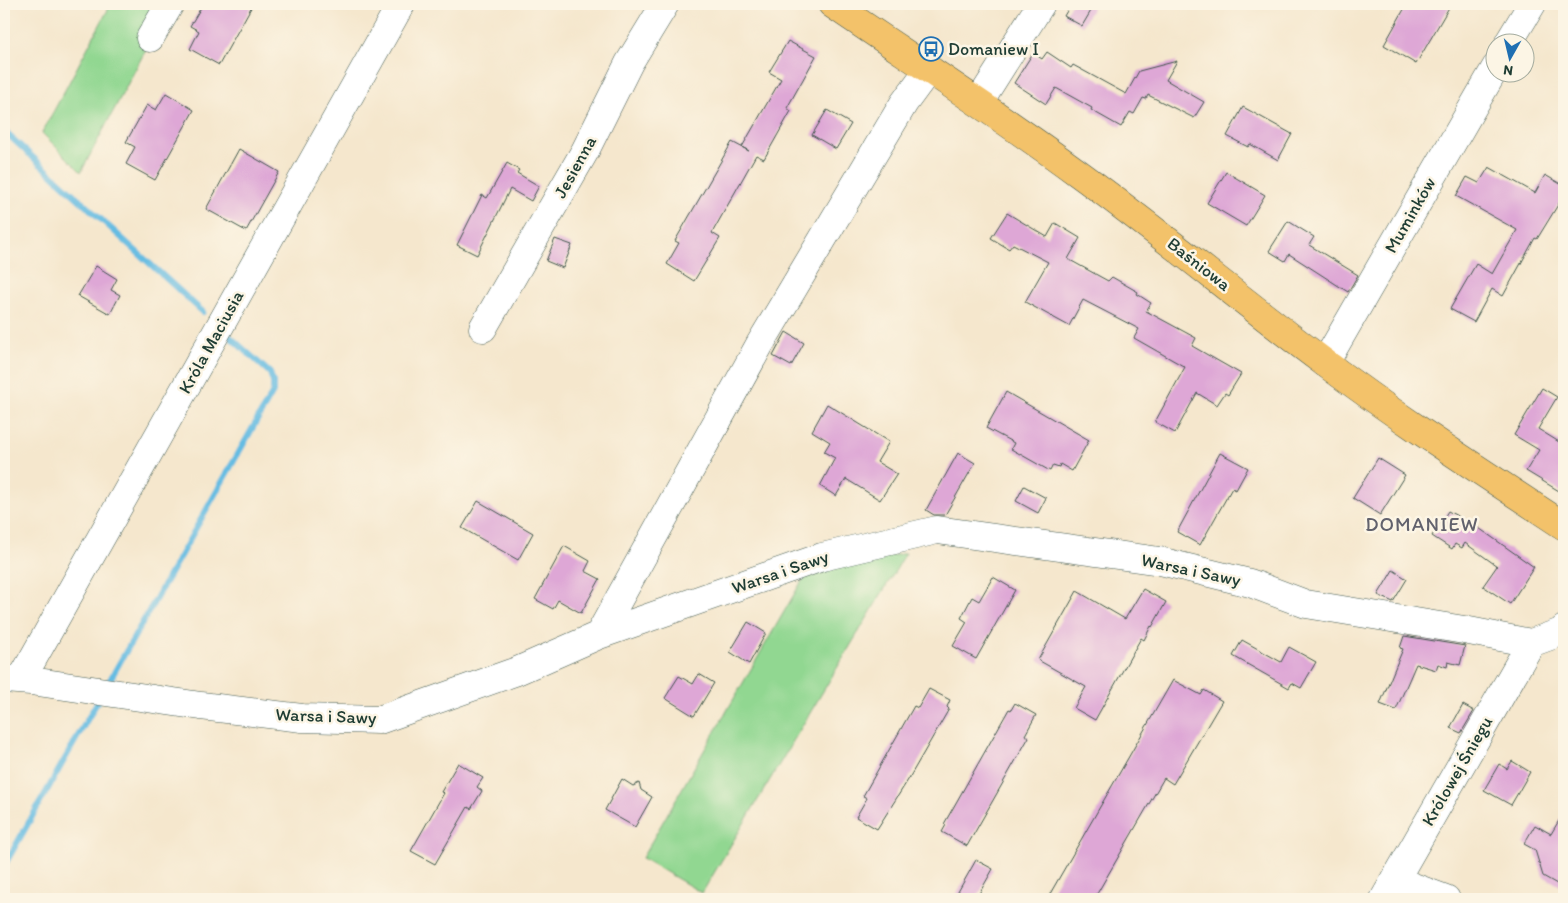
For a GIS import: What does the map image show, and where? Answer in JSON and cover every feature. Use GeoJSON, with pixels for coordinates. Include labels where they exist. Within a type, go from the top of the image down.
{"type":"FeatureCollection","features":[{"type":"Feature","properties":{"kind":"main road","name":"Baśniowa"},"geometry":{"type":"LineString","coordinates":[[832,4],[979,102],[1104,192],[1324,363],[1411,424],[1564,526]]}},
{"type":"Feature","properties":{"kind":"street"},"geometry":{"type":"LineString","coordinates":[[150,38],[170,4]]}},
{"type":"Feature","properties":{"kind":"street","name":"Króla Maciusia"},"geometry":{"type":"LineString","coordinates":[[12,679],[401,4]]}},
{"type":"Feature","properties":{"kind":"street","name":"Jesienna"},"geometry":{"type":"LineString","coordinates":[[483,328],[585,151],[629,63],[665,4]]}},
{"type":"Feature","properties":{"kind":"street"},"geometry":{"type":"LineString","coordinates":[[979,102],[1041,4]]}},
{"type":"Feature","properties":{"kind":"street"},"geometry":{"type":"LineString","coordinates":[[1515,32],[1532,4]]}},
{"type":"Feature","properties":{"kind":"street"},"geometry":{"type":"LineString","coordinates":[[599,635],[760,344],[904,103],[929,69]]}},
{"type":"Feature","properties":{"kind":"street","name":"Muminków"},"geometry":{"type":"LineString","coordinates":[[1324,363],[1487,82]]}},
{"type":"Feature","properties":{"kind":"street","name":"Warsa i Sawy"},"geometry":{"type":"LineString","coordinates":[[12,679],[201,706],[302,718],[379,720],[517,671],[599,635],[822,557],[937,530],[1160,562],[1250,583],[1306,604],[1531,643]]}},
{"type":"Feature","properties":{"kind":"street"},"geometry":{"type":"LineString","coordinates":[[1531,643],[1561,632],[1564,629]]}},
{"type":"Feature","properties":{"kind":"street","name":"Królowej Śniegu"},"geometry":{"type":"LineString","coordinates":[[1389,890],[1531,643]]}},
{"type":"Feature","properties":{"kind":"street"},"geometry":{"type":"LineString","coordinates":[[1389,890],[1446,899]]}},
{"type":"Feature","properties":{"kind":"green space"},"geometry":{"type":"Polygon","coordinates":[[[111,4],[170,4],[81,172],[42,133],[111,4]]]}},
{"type":"Feature","properties":{"kind":"green space"},"geometry":{"type":"Polygon","coordinates":[[[906,553],[702,893],[642,858],[807,572],[906,553]]]}},
{"type":"Feature","properties":{"kind":"building"},"geometry":{"type":"Polygon","coordinates":[[[203,4],[253,4],[219,65],[190,49],[199,31],[190,26],[203,4]]]}},
{"type":"Feature","properties":{"kind":"building"},"geometry":{"type":"Polygon","coordinates":[[[1071,4],[1095,4],[1082,26],[1064,16],[1071,4]]]}},
{"type":"Feature","properties":{"kind":"building"},"geometry":{"type":"Polygon","coordinates":[[[1407,4],[1451,4],[1416,64],[1384,45],[1407,4]]]}},
{"type":"Feature","properties":{"kind":"building"},"geometry":{"type":"Polygon","coordinates":[[[788,41],[816,56],[787,108],[791,111],[764,159],[756,155],[712,233],[720,238],[694,281],[667,264],[679,243],[675,241],[732,142],[749,151],[742,147],[781,79],[769,72],[788,41]]]}},
{"type":"Feature","properties":{"kind":"building"},"geometry":{"type":"Polygon","coordinates":[[[1047,52],[1071,68],[1073,65],[1126,94],[1139,71],[1177,61],[1166,80],[1204,102],[1194,118],[1148,95],[1146,99],[1143,98],[1134,114],[1130,112],[1121,127],[1056,88],[1046,104],[1014,83],[1033,53],[1042,59],[1047,52]]]}},
{"type":"Feature","properties":{"kind":"building"},"geometry":{"type":"Polygon","coordinates":[[[166,93],[194,110],[155,180],[126,164],[135,147],[126,142],[147,105],[156,110],[166,93]]]}},
{"type":"Feature","properties":{"kind":"building"},"geometry":{"type":"Polygon","coordinates":[[[1243,107],[1292,134],[1278,160],[1250,144],[1248,147],[1227,136],[1243,107]]]}},
{"type":"Feature","properties":{"kind":"building"},"geometry":{"type":"Polygon","coordinates":[[[827,110],[851,124],[836,149],[812,135],[827,110]]]}},
{"type":"Feature","properties":{"kind":"building"},"geometry":{"type":"Polygon","coordinates":[[[239,149],[279,172],[246,231],[206,209],[239,149]]]}},
{"type":"Feature","properties":{"kind":"building"},"geometry":{"type":"Polygon","coordinates":[[[507,163],[519,170],[517,173],[539,186],[531,201],[510,189],[477,255],[457,245],[482,195],[487,198],[507,163]]]}},
{"type":"Feature","properties":{"kind":"building"},"geometry":{"type":"Polygon","coordinates":[[[1489,167],[1535,193],[1545,175],[1564,186],[1564,195],[1537,239],[1535,238],[1503,296],[1492,289],[1474,322],[1450,309],[1476,264],[1492,274],[1517,230],[1456,196],[1467,177],[1479,183],[1489,167]]]}},
{"type":"Feature","properties":{"kind":"building"},"geometry":{"type":"Polygon","coordinates":[[[1226,172],[1265,195],[1246,226],[1207,203],[1226,172]]]}},
{"type":"Feature","properties":{"kind":"building"},"geometry":{"type":"Polygon","coordinates":[[[1007,213],[1047,237],[1055,223],[1080,238],[1068,259],[1108,281],[1112,277],[1138,292],[1137,294],[1151,303],[1146,311],[1196,338],[1192,346],[1241,374],[1228,395],[1225,393],[1217,405],[1197,393],[1175,433],[1155,422],[1185,367],[1134,338],[1139,329],[1083,300],[1069,326],[1025,302],[1048,262],[1013,244],[1009,249],[991,238],[1007,213]]]}},
{"type":"Feature","properties":{"kind":"building"},"geometry":{"type":"Polygon","coordinates":[[[1288,221],[1314,237],[1309,245],[1358,275],[1348,292],[1289,254],[1285,261],[1269,251],[1288,221]]]}},
{"type":"Feature","properties":{"kind":"building"},"geometry":{"type":"Polygon","coordinates":[[[555,239],[572,245],[563,268],[546,261],[555,239]]]}},
{"type":"Feature","properties":{"kind":"building"},"geometry":{"type":"Polygon","coordinates":[[[96,266],[117,279],[111,290],[120,295],[110,314],[78,296],[96,266]]]}},
{"type":"Feature","properties":{"kind":"building"},"geometry":{"type":"Polygon","coordinates":[[[786,332],[804,343],[791,366],[773,356],[786,332]]]}},
{"type":"Feature","properties":{"kind":"building"},"geometry":{"type":"Polygon","coordinates":[[[1542,388],[1557,397],[1538,429],[1564,445],[1564,494],[1526,471],[1539,450],[1514,435],[1542,388]]]}},
{"type":"Feature","properties":{"kind":"building"},"geometry":{"type":"Polygon","coordinates":[[[1006,392],[1089,440],[1072,471],[1060,464],[1059,467],[1053,465],[1050,471],[1011,449],[1014,443],[986,428],[1006,392]]]}},
{"type":"Feature","properties":{"kind":"building"},"geometry":{"type":"Polygon","coordinates":[[[827,404],[889,442],[877,462],[897,474],[880,500],[846,479],[836,496],[820,486],[835,458],[824,452],[830,442],[812,431],[827,404]]]}},
{"type":"Feature","properties":{"kind":"building"},"geometry":{"type":"Polygon","coordinates":[[[958,453],[975,463],[945,515],[934,515],[926,510],[958,453]]]}},
{"type":"Feature","properties":{"kind":"building"},"geometry":{"type":"Polygon","coordinates":[[[1220,453],[1248,468],[1236,490],[1232,488],[1200,545],[1177,532],[1220,453]]]}},
{"type":"Feature","properties":{"kind":"building"},"geometry":{"type":"Polygon","coordinates":[[[1378,458],[1405,475],[1380,515],[1353,498],[1378,458]]]}},
{"type":"Feature","properties":{"kind":"building"},"geometry":{"type":"Polygon","coordinates":[[[1024,486],[1046,498],[1038,513],[1016,501],[1024,486]]]}},
{"type":"Feature","properties":{"kind":"building"},"geometry":{"type":"Polygon","coordinates":[[[478,501],[533,533],[518,560],[462,528],[478,501]]]}},
{"type":"Feature","properties":{"kind":"building"},"geometry":{"type":"Polygon","coordinates":[[[1448,511],[1476,526],[1534,567],[1510,604],[1483,586],[1497,566],[1465,543],[1462,548],[1455,544],[1452,549],[1432,536],[1448,511]]]}},
{"type":"Feature","properties":{"kind":"building"},"geometry":{"type":"Polygon","coordinates":[[[564,546],[590,561],[585,571],[600,579],[581,613],[558,600],[553,609],[535,599],[564,546]]]}},
{"type":"Feature","properties":{"kind":"building"},"geometry":{"type":"Polygon","coordinates":[[[1393,570],[1407,579],[1393,602],[1378,595],[1393,570]]]}},
{"type":"Feature","properties":{"kind":"building"},"geometry":{"type":"Polygon","coordinates":[[[993,577],[1015,590],[976,659],[953,646],[967,622],[961,618],[972,597],[979,601],[993,577]]]}},
{"type":"Feature","properties":{"kind":"building"},"geometry":{"type":"Polygon","coordinates":[[[1143,589],[1166,602],[1144,640],[1141,638],[1095,720],[1074,708],[1086,687],[1038,660],[1077,591],[1125,619],[1143,589]]]}},
{"type":"Feature","properties":{"kind":"building"},"geometry":{"type":"Polygon","coordinates":[[[748,622],[766,633],[749,664],[730,652],[748,622]]]}},
{"type":"Feature","properties":{"kind":"building"},"geometry":{"type":"Polygon","coordinates":[[[1404,636],[1465,646],[1460,665],[1448,662],[1447,667],[1438,664],[1436,670],[1416,664],[1396,710],[1380,704],[1403,649],[1400,648],[1404,636]]]}},
{"type":"Feature","properties":{"kind":"building"},"geometry":{"type":"Polygon","coordinates":[[[1242,640],[1281,662],[1289,647],[1316,662],[1301,688],[1292,683],[1289,688],[1233,656],[1242,640]]]}},
{"type":"Feature","properties":{"kind":"building"},"geometry":{"type":"Polygon","coordinates":[[[699,674],[714,683],[694,716],[665,698],[679,676],[693,684],[699,674]]]}},
{"type":"Feature","properties":{"kind":"building"},"geometry":{"type":"Polygon","coordinates":[[[1173,680],[1201,695],[1204,690],[1222,701],[1173,784],[1164,778],[1094,899],[1047,899],[1173,680]]]}},
{"type":"Feature","properties":{"kind":"building"},"geometry":{"type":"Polygon","coordinates":[[[929,689],[950,700],[947,707],[949,709],[877,829],[856,817],[867,798],[863,796],[914,706],[918,708],[929,689]]]}},
{"type":"Feature","properties":{"kind":"building"},"geometry":{"type":"Polygon","coordinates":[[[1015,703],[1036,715],[1025,735],[1029,737],[967,846],[942,832],[946,825],[944,824],[1009,709],[1011,710],[1015,703]]]}},
{"type":"Feature","properties":{"kind":"building"},"geometry":{"type":"Polygon","coordinates":[[[1463,705],[1474,711],[1461,733],[1450,728],[1463,705]]]}},
{"type":"Feature","properties":{"kind":"building"},"geometry":{"type":"Polygon","coordinates":[[[1512,761],[1530,772],[1511,805],[1484,790],[1499,764],[1507,769],[1512,761]]]}},
{"type":"Feature","properties":{"kind":"building"},"geometry":{"type":"Polygon","coordinates":[[[458,763],[483,778],[477,787],[482,791],[471,809],[468,807],[435,864],[411,851],[444,793],[441,792],[458,763]]]}},
{"type":"Feature","properties":{"kind":"building"},"geometry":{"type":"Polygon","coordinates":[[[622,779],[633,786],[639,783],[641,790],[652,797],[635,827],[605,810],[622,779]]]}},
{"type":"Feature","properties":{"kind":"building"},"geometry":{"type":"Polygon","coordinates":[[[1564,812],[1564,888],[1543,876],[1535,850],[1524,844],[1535,825],[1551,834],[1564,812]]]}},
{"type":"Feature","properties":{"kind":"building"},"geometry":{"type":"Polygon","coordinates":[[[976,860],[993,869],[976,899],[954,899],[976,860]]]}},
{"type":"Feature","properties":{"kind":"waterway"},"geometry":{"type":"LineString","coordinates":[[4,131],[203,312]]}},
{"type":"Feature","properties":{"kind":"waterway"},"geometry":{"type":"LineString","coordinates":[[107,685],[273,392],[273,382],[270,373],[227,334]]}},
{"type":"Feature","properties":{"kind":"waterway"},"geometry":{"type":"LineString","coordinates":[[4,866],[99,699]]}},
{"type":"Feature","properties":{"kind":"place","name":"Domaniew I"},"geometry":{"type":"Point","coordinates":[931,49]}},
{"type":"Feature","properties":{"kind":"district","name":"DOMANIEW"},"geometry":{"type":"Point","coordinates":[1422,524]}}]}
